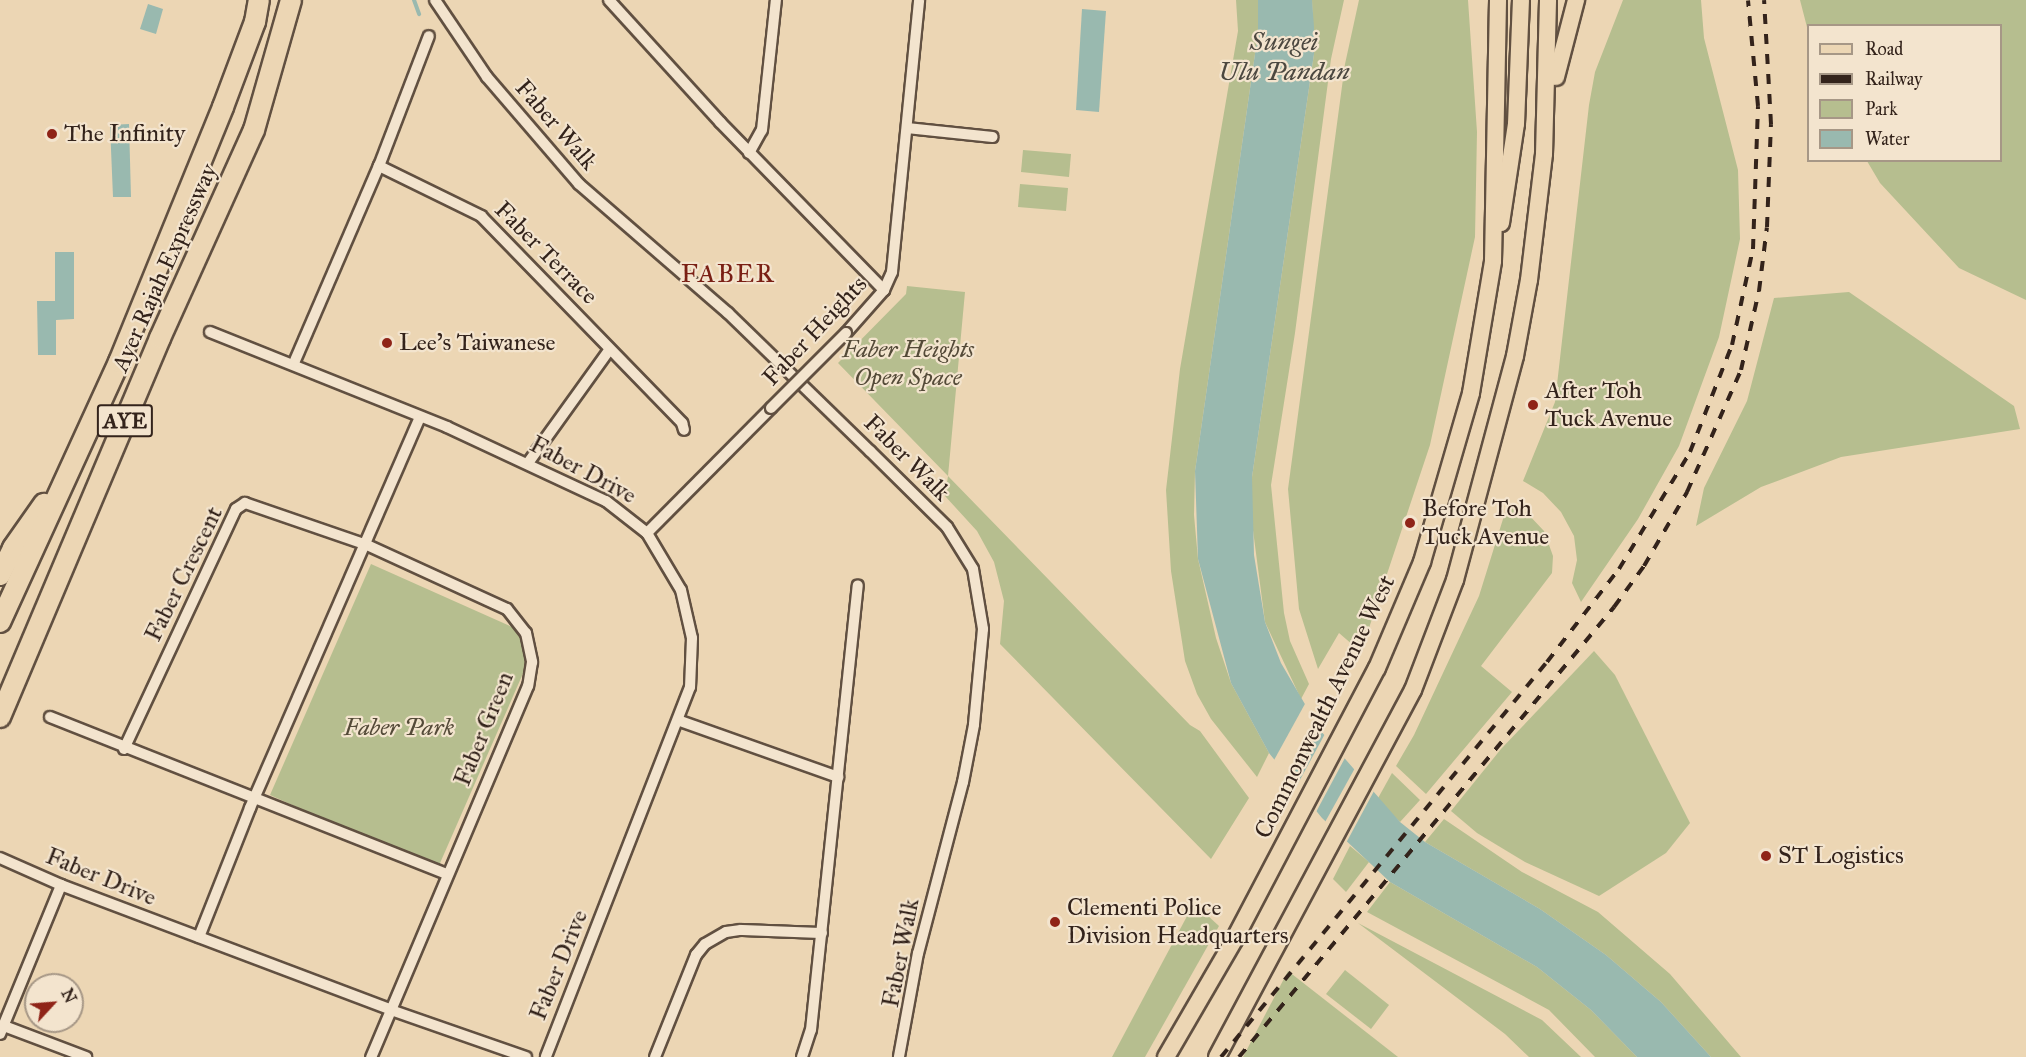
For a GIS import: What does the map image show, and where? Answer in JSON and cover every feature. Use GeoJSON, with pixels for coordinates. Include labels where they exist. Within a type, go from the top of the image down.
{"type":"FeatureCollection","features":[{"type":"Feature","properties":{"kind":"highway","name":"Ayer Rajah Expressway"},"geometry":{"type":"LineString","coordinates":[[0,622],[119,362],[219,117],[255,22],[259,0]]}},
{"type":"Feature","properties":{"kind":"highway","name":"Ayer Rajah Expressway"},"geometry":{"type":"LineString","coordinates":[[0,717],[160,338],[254,130],[291,0]]}},
{"type":"Feature","properties":{"kind":"highway"},"geometry":{"type":"LineString","coordinates":[[0,575],[13,548],[72,463]]}},
{"type":"Feature","properties":{"kind":"main road","name":"Commonwealth Avenue West"},"geometry":{"type":"LineString","coordinates":[[1166,1057],[1234,940],[1377,668],[1418,573],[1449,477],[1471,393],[1493,261],[1498,0]]}},
{"type":"Feature","properties":{"kind":"main road"},"geometry":{"type":"LineString","coordinates":[[1493,261],[1513,147],[1521,0]]}},
{"type":"Feature","properties":{"kind":"main road"},"geometry":{"type":"LineString","coordinates":[[1547,119],[1576,0]]}},
{"type":"Feature","properties":{"kind":"main road"},"geometry":{"type":"LineString","coordinates":[[1220,1055],[1268,957],[1413,690],[1455,580],[1515,356],[1536,227],[1547,119],[1549,2]]}},
{"type":"Feature","properties":{"kind":"street","name":"Faber Walk"},"geometry":{"type":"LineString","coordinates":[[435,0],[487,77],[579,184],[728,313],[828,410],[947,527],[973,569],[983,629],[974,725],[963,782],[918,953],[899,1057]]}},
{"type":"Feature","properties":{"kind":"street"},"geometry":{"type":"LineString","coordinates":[[609,0],[749,153],[884,290]]}},
{"type":"Feature","properties":{"kind":"street"},"geometry":{"type":"LineString","coordinates":[[749,153],[762,130],[776,0]]}},
{"type":"Feature","properties":{"kind":"street","name":"Faber Heights"},"geometry":{"type":"LineString","coordinates":[[647,533],[846,333],[884,290],[895,250],[919,0]]}},
{"type":"Feature","properties":{"kind":"street"},"geometry":{"type":"LineString","coordinates":[[294,363],[380,166],[429,36]]}},
{"type":"Feature","properties":{"kind":"street"},"geometry":{"type":"LineString","coordinates":[[907,128],[993,137]]}},
{"type":"Feature","properties":{"kind":"street","name":"Faber Terrace"},"geometry":{"type":"LineString","coordinates":[[380,166],[482,216],[682,423],[684,430]]}},
{"type":"Feature","properties":{"kind":"street","name":"Faber Drive"},"geometry":{"type":"LineString","coordinates":[[210,332],[294,363],[528,463],[606,501],[647,533],[681,590],[692,638],[690,687],[680,721],[546,1057]]}},
{"type":"Feature","properties":{"kind":"street"},"geometry":{"type":"LineString","coordinates":[[528,463],[610,349]]}},
{"type":"Feature","properties":{"kind":"street"},"geometry":{"type":"LineString","coordinates":[[199,937],[256,798],[367,545],[420,417]]}},
{"type":"Feature","properties":{"kind":"street","name":"Faber Crescent"},"geometry":{"type":"LineString","coordinates":[[124,749],[236,509],[245,504],[254,504],[367,545]]}},
{"type":"Feature","properties":{"kind":"street","name":"Faber Green"},"geometry":{"type":"LineString","coordinates":[[367,545],[507,609],[526,633],[532,662],[528,686],[446,874],[371,1057]]}},
{"type":"Feature","properties":{"kind":"street"},"geometry":{"type":"LineString","coordinates":[[802,1057],[811,1030],[858,585]]}},
{"type":"Feature","properties":{"kind":"street"},"geometry":{"type":"LineString","coordinates":[[50,717],[124,749],[256,798],[446,874]]}},
{"type":"Feature","properties":{"kind":"street"},"geometry":{"type":"LineString","coordinates":[[680,721],[838,777]]}},
{"type":"Feature","properties":{"kind":"street","name":"Faber Drive"},"geometry":{"type":"LineString","coordinates":[[0,858],[61,885],[391,1010],[526,1057]]}},
{"type":"Feature","properties":{"kind":"street"},"geometry":{"type":"LineString","coordinates":[[61,885],[2,1030],[86,1057]]}},
{"type":"Feature","properties":{"kind":"street"},"geometry":{"type":"LineString","coordinates":[[655,1057],[696,955],[705,945],[726,932],[741,930],[822,933]]}},
{"type":"Feature","properties":{"kind":"green space"},"geometry":{"type":"Polygon","coordinates":[[[1236,0],[1258,0],[1258,33],[1195,471],[1194,515],[1198,559],[1216,638],[1231,683],[1269,753],[1257,777],[1211,719],[1197,694],[1185,661],[1171,571],[1166,490],[1180,369],[1238,31],[1236,0]]]}},
{"type":"Feature","properties":{"kind":"green space"},"geometry":{"type":"Polygon","coordinates":[[[1312,0],[1344,0],[1331,59],[1295,333],[1271,485],[1284,613],[1290,641],[1309,684],[1301,699],[1265,622],[1251,515],[1252,477],[1314,54],[1312,0]]]}},
{"type":"Feature","properties":{"kind":"green space"},"geometry":{"type":"Polygon","coordinates":[[[1359,0],[1468,0],[1477,132],[1475,237],[1430,445],[1361,652],[1339,633],[1318,669],[1299,609],[1288,489],[1345,64],[1359,0]]]}},
{"type":"Feature","properties":{"kind":"green space"},"geometry":{"type":"Polygon","coordinates":[[[1623,0],[1701,0],[1704,38],[1738,170],[1740,239],[1719,337],[1679,446],[1638,519],[1581,602],[1572,583],[1577,560],[1574,536],[1561,512],[1543,493],[1523,481],[1555,402],[1589,105],[1595,72],[1623,0]]]}},
{"type":"Feature","properties":{"kind":"green space"},"geometry":{"type":"Polygon","coordinates":[[[1800,0],[2026,0],[2026,300],[1959,268],[1880,183],[1868,162],[2002,162],[2002,24],[1807,24],[1807,27],[1800,0]]]}},
{"type":"Feature","properties":{"kind":"green space"},"geometry":{"type":"Polygon","coordinates":[[[1023,150],[1071,154],[1069,177],[1021,172],[1023,150]]]}},
{"type":"Feature","properties":{"kind":"green space"},"geometry":{"type":"Polygon","coordinates":[[[1020,184],[1068,188],[1066,211],[1018,207],[1020,184]]]}},
{"type":"Feature","properties":{"kind":"green space","name":"Faber Heights Open Space"},"geometry":{"type":"Polygon","coordinates":[[[907,286],[965,292],[948,476],[838,363],[906,294],[907,286]]]}},
{"type":"Feature","properties":{"kind":"green space"},"geometry":{"type":"Polygon","coordinates":[[[1849,292],[2014,406],[2020,429],[1841,457],[1761,487],[1696,526],[1704,488],[1747,401],[1774,298],[1849,292]]]}},
{"type":"Feature","properties":{"kind":"green space"},"geometry":{"type":"Polygon","coordinates":[[[948,476],[1190,725],[1200,731],[1249,798],[1211,859],[1000,644],[1004,601],[994,562],[977,531],[945,496],[948,476]]]}},
{"type":"Feature","properties":{"kind":"green space"},"geometry":{"type":"Polygon","coordinates":[[[1508,503],[1527,513],[1544,531],[1553,556],[1552,573],[1481,666],[1512,692],[1426,794],[1396,766],[1414,735],[1479,596],[1508,503]]]}},
{"type":"Feature","properties":{"kind":"green space","name":"Faber Park"},"geometry":{"type":"Polygon","coordinates":[[[371,564],[521,631],[528,662],[437,870],[270,795],[371,564]]]}},
{"type":"Feature","properties":{"kind":"green space"},"geometry":{"type":"Polygon","coordinates":[[[1594,651],[1615,675],[1690,823],[1666,853],[1599,896],[1525,862],[1477,833],[1451,811],[1501,749],[1594,651]]]}},
{"type":"Feature","properties":{"kind":"green space"},"geometry":{"type":"Polygon","coordinates":[[[1392,773],[1420,800],[1400,822],[1377,800],[1392,773]]]}},
{"type":"Feature","properties":{"kind":"green space"},"geometry":{"type":"Polygon","coordinates":[[[1444,819],[1522,872],[1598,912],[1670,974],[1741,1057],[1711,1057],[1661,1002],[1606,955],[1540,909],[1425,842],[1444,819]]]}},
{"type":"Feature","properties":{"kind":"green space"},"geometry":{"type":"Polygon","coordinates":[[[1350,846],[1369,862],[1346,892],[1333,879],[1350,846]]]}},
{"type":"Feature","properties":{"kind":"green space"},"geometry":{"type":"Polygon","coordinates":[[[1390,882],[1537,967],[1591,1010],[1637,1057],[1595,1057],[1549,1010],[1367,912],[1390,882]]]}},
{"type":"Feature","properties":{"kind":"green space"},"geometry":{"type":"Polygon","coordinates":[[[1194,903],[1219,926],[1145,1057],[1112,1057],[1194,903]]]}},
{"type":"Feature","properties":{"kind":"green space"},"geometry":{"type":"Polygon","coordinates":[[[1358,923],[1542,1020],[1581,1057],[1529,1057],[1505,1034],[1358,923]]]}},
{"type":"Feature","properties":{"kind":"green space"},"geometry":{"type":"Polygon","coordinates":[[[1345,970],[1389,1005],[1371,1029],[1326,994],[1345,970]]]}},
{"type":"Feature","properties":{"kind":"green space"},"geometry":{"type":"Polygon","coordinates":[[[1288,971],[1398,1057],[1243,1057],[1288,971]]]}},
{"type":"Feature","properties":{"kind":"water","name":"Sungei Ulu Pandan"},"geometry":{"type":"Polygon","coordinates":[[[1258,0],[1312,0],[1314,27],[1314,54],[1252,477],[1254,555],[1265,622],[1281,663],[1320,730],[1400,822],[1425,842],[1540,909],[1606,955],[1661,1002],[1711,1057],[1637,1057],[1591,1010],[1537,967],[1390,882],[1322,818],[1269,753],[1231,683],[1198,559],[1195,471],[1258,33],[1258,0]]]}},
{"type":"Feature","properties":{"kind":"water"},"geometry":{"type":"Polygon","coordinates":[[[148,4],[163,9],[156,34],[140,29],[148,4]]]}},
{"type":"Feature","properties":{"kind":"water"},"geometry":{"type":"Polygon","coordinates":[[[1082,9],[1106,11],[1099,112],[1076,110],[1082,9]]]}},
{"type":"Feature","properties":{"kind":"water"},"geometry":{"type":"Polygon","coordinates":[[[129,124],[131,197],[113,197],[110,125],[129,124]]]}},
{"type":"Feature","properties":{"kind":"water"},"geometry":{"type":"Polygon","coordinates":[[[55,252],[74,252],[74,319],[56,320],[56,355],[38,355],[37,301],[55,301],[55,252]]]}},
{"type":"Feature","properties":{"kind":"pier"},"geometry":{"type":"Polygon","coordinates":[[[1306,702],[1320,724],[1289,782],[1273,762],[1306,702]]]}},
{"type":"Feature","properties":{"kind":"pier"},"geometry":{"type":"Polygon","coordinates":[[[1326,732],[1346,756],[1315,814],[1295,789],[1326,732]]]}},
{"type":"Feature","properties":{"kind":"pier"},"geometry":{"type":"Polygon","coordinates":[[[1355,768],[1374,791],[1345,845],[1324,824],[1355,768]]]}},
{"type":"Feature","properties":{"kind":"waterway"},"geometry":{"type":"LineString","coordinates":[[414,0],[419,14]]}},
{"type":"Feature","properties":{"kind":"railway"},"geometry":{"type":"LineString","coordinates":[[1221,1057],[1547,662],[1619,569],[1690,452],[1732,345],[1753,249],[1758,106],[1748,0]]}},
{"type":"Feature","properties":{"kind":"railway"},"geometry":{"type":"LineString","coordinates":[[1239,1057],[1614,607],[1644,566],[1687,492],[1741,370],[1759,291],[1767,227],[1771,124],[1764,0]]}},
{"type":"Feature","properties":{"kind":"place","name":"The Infinity"},"geometry":{"type":"Point","coordinates":[52,134]}},
{"type":"Feature","properties":{"kind":"place","name":"Lee’s Taiwanese"},"geometry":{"type":"Point","coordinates":[387,343]}},
{"type":"Feature","properties":{"kind":"place","name":"After Toh Tuck Avenue"},"geometry":{"type":"Point","coordinates":[1533,405]}},
{"type":"Feature","properties":{"kind":"place","name":"Before Toh Tuck Avenue"},"geometry":{"type":"Point","coordinates":[1410,523]}},
{"type":"Feature","properties":{"kind":"place","name":"ST Logistics"},"geometry":{"type":"Point","coordinates":[1766,856]}},
{"type":"Feature","properties":{"kind":"place","name":"Clementi Police Division Headquarters"},"geometry":{"type":"Point","coordinates":[1055,922]}},
{"type":"Feature","properties":{"kind":"district","name":"FABER"},"geometry":{"type":"Point","coordinates":[728,274]}}]}
